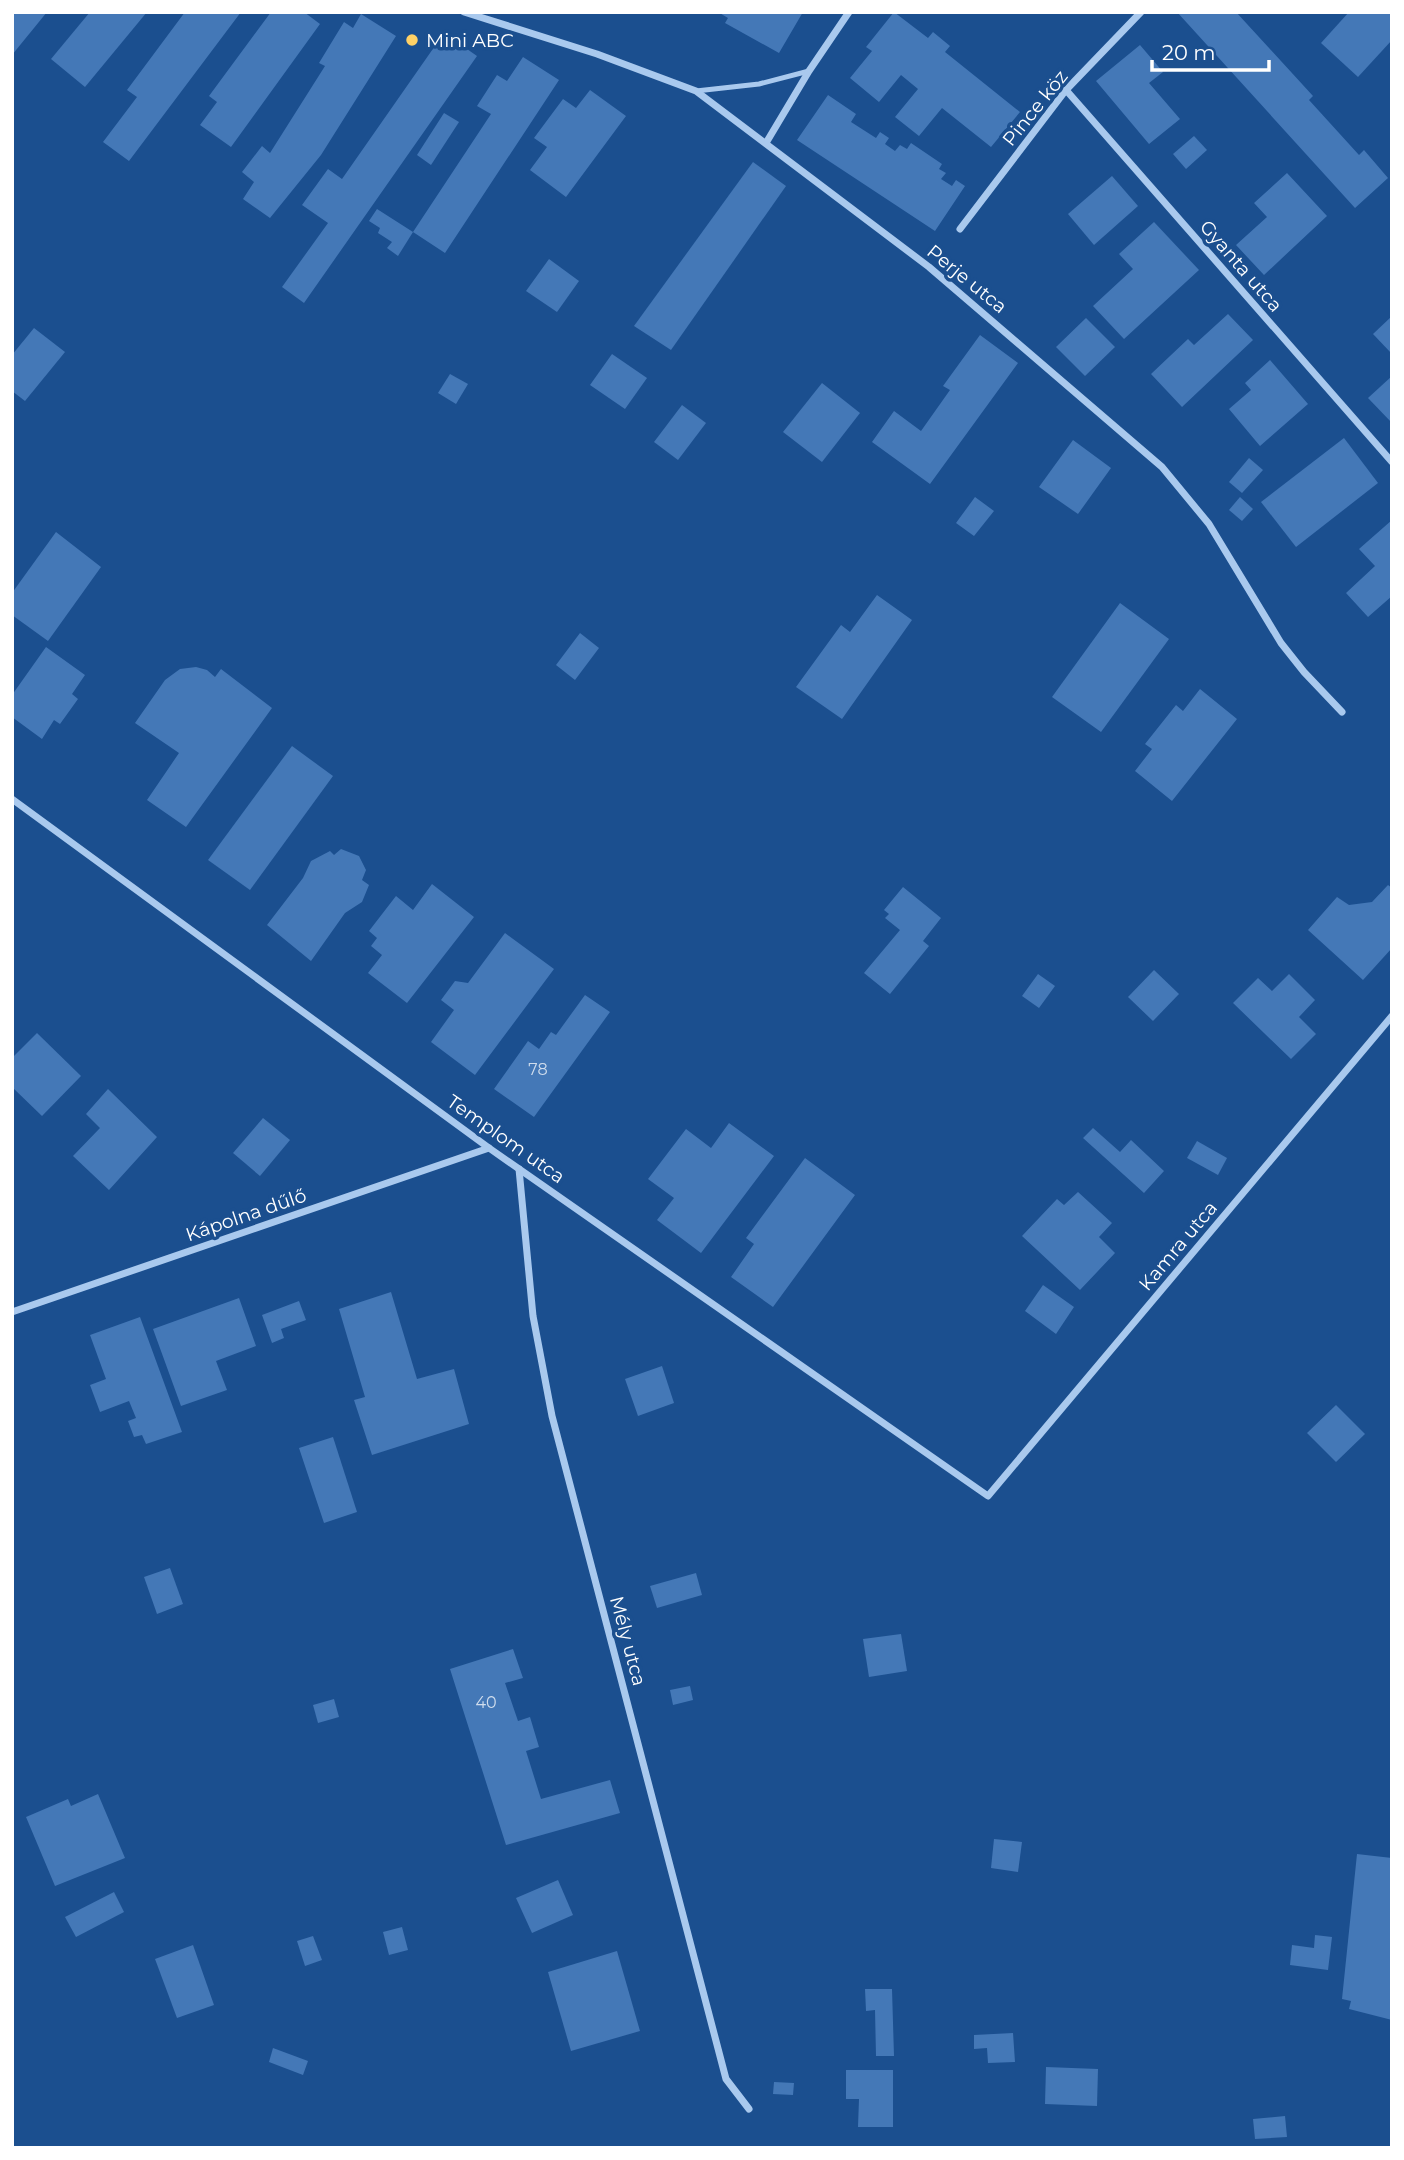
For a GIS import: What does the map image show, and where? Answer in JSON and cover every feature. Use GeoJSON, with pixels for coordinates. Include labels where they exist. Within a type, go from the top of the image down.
{"type":"FeatureCollection","features":[{"type":"Feature","properties":{"kind":"street","name":"Perje utca"},"geometry":{"type":"LineString","coordinates":[[464,12],[597,54],[696,90],[938,275],[1162,467],[1209,524],[1281,643],[1342,712]]}},
{"type":"Feature","properties":{"kind":"street"},"geometry":{"type":"LineString","coordinates":[[766,143],[808,71],[849,12]]}},
{"type":"Feature","properties":{"kind":"street","name":"Pince köz"},"geometry":{"type":"LineString","coordinates":[[960,229],[1066,90],[1141,12]]}},
{"type":"Feature","properties":{"kind":"street","name":"Gyanta utca"},"geometry":{"type":"LineString","coordinates":[[1066,90],[1392,462]]}},
{"type":"Feature","properties":{"kind":"street","name":"Templom utca"},"geometry":{"type":"LineString","coordinates":[[12,799],[489,1148],[988,1496]]}},
{"type":"Feature","properties":{"kind":"street","name":"Kamra utca"},"geometry":{"type":"LineString","coordinates":[[988,1496],[1392,1016]]}},
{"type":"Feature","properties":{"kind":"street","name":"Kápolna dűlő"},"geometry":{"type":"LineString","coordinates":[[12,1312],[489,1148]]}},
{"type":"Feature","properties":{"kind":"street","name":"Mély utca"},"geometry":{"type":"LineString","coordinates":[[519,1169],[533,1317],[552,1416],[726,2079],[748,2109]]}},
{"type":"Feature","properties":{"kind":"lane"},"geometry":{"type":"LineString","coordinates":[[696,90],[759,84],[808,71]]}},
{"type":"Feature","properties":{"kind":"building"},"geometry":{"type":"Polygon","coordinates":[[[12,12],[47,12],[12,55],[12,12]]]}},
{"type":"Feature","properties":{"kind":"building"},"geometry":{"type":"Polygon","coordinates":[[[90,12],[147,12],[85,87],[51,59],[90,12]]]}},
{"type":"Feature","properties":{"kind":"building"},"geometry":{"type":"Polygon","coordinates":[[[185,12],[241,12],[129,161],[103,142],[137,97],[127,90],[185,12]]]}},
{"type":"Feature","properties":{"kind":"building"},"geometry":{"type":"Polygon","coordinates":[[[271,12],[304,12],[320,24],[231,147],[200,125],[217,102],[209,96],[271,12]]]}},
{"type":"Feature","properties":{"kind":"building"},"geometry":{"type":"Polygon","coordinates":[[[718,12],[803,12],[779,53],[725,23],[728,18],[718,12]]]}},
{"type":"Feature","properties":{"kind":"building"},"geometry":{"type":"Polygon","coordinates":[[[894,12],[928,38],[933,32],[950,46],[945,52],[1020,112],[991,147],[942,108],[919,136],[895,117],[918,89],[901,75],[879,102],[850,78],[872,51],[866,47],[894,12]]]}},
{"type":"Feature","properties":{"kind":"building"},"geometry":{"type":"Polygon","coordinates":[[[1177,12],[1236,12],[1313,96],[1309,100],[1359,155],[1364,150],[1388,178],[1355,208],[1177,12]]]}},
{"type":"Feature","properties":{"kind":"building"},"geometry":{"type":"Polygon","coordinates":[[[1349,12],[1392,12],[1392,40],[1358,77],[1321,43],[1349,12]]]}},
{"type":"Feature","properties":{"kind":"building"},"geometry":{"type":"Polygon","coordinates":[[[361,14],[396,36],[321,155],[270,218],[243,199],[254,182],[242,172],[262,146],[270,153],[325,66],[319,63],[344,22],[353,28],[361,14]]]}},
{"type":"Feature","properties":{"kind":"building"},"geometry":{"type":"Polygon","coordinates":[[[444,33],[477,56],[304,303],[282,287],[328,223],[302,205],[328,169],[342,179],[444,33]]]}},
{"type":"Feature","properties":{"kind":"building"},"geometry":{"type":"Polygon","coordinates":[[[1140,45],[1163,72],[1149,83],[1180,119],[1149,144],[1096,81],[1140,45]]]}},
{"type":"Feature","properties":{"kind":"building"},"geometry":{"type":"Polygon","coordinates":[[[523,57],[559,80],[445,253],[413,232],[491,114],[477,106],[497,75],[507,81],[523,57]]]}},
{"type":"Feature","properties":{"kind":"building"},"geometry":{"type":"Polygon","coordinates":[[[590,90],[626,116],[566,197],[530,170],[547,147],[534,138],[563,99],[576,108],[590,90]]]}},
{"type":"Feature","properties":{"kind":"building"},"geometry":{"type":"Polygon","coordinates":[[[828,95],[856,114],[851,122],[876,138],[880,132],[889,138],[885,144],[895,151],[900,145],[907,149],[911,143],[942,164],[939,169],[946,173],[941,179],[952,186],[956,180],[965,186],[935,231],[797,140],[828,95]]]}},
{"type":"Feature","properties":{"kind":"building"},"geometry":{"type":"Polygon","coordinates":[[[444,113],[459,122],[431,165],[417,155],[444,113]]]}},
{"type":"Feature","properties":{"kind":"building"},"geometry":{"type":"Polygon","coordinates":[[[1194,136],[1207,150],[1186,169],[1173,154],[1194,136]]]}},
{"type":"Feature","properties":{"kind":"building"},"geometry":{"type":"Polygon","coordinates":[[[753,162],[786,186],[671,350],[634,326],[753,162]]]}},
{"type":"Feature","properties":{"kind":"building"},"geometry":{"type":"Polygon","coordinates":[[[1287,173],[1327,216],[1264,275],[1236,245],[1267,217],[1254,203],[1287,173]]]}},
{"type":"Feature","properties":{"kind":"building"},"geometry":{"type":"Polygon","coordinates":[[[1112,176],[1138,206],[1094,245],[1068,214],[1112,176]]]}},
{"type":"Feature","properties":{"kind":"building"},"geometry":{"type":"Polygon","coordinates":[[[377,209],[413,232],[398,256],[387,248],[392,242],[378,233],[380,228],[369,221],[377,209]]]}},
{"type":"Feature","properties":{"kind":"building"},"geometry":{"type":"Polygon","coordinates":[[[1154,222],[1199,270],[1124,339],[1093,306],[1133,269],[1119,254],[1154,222]]]}},
{"type":"Feature","properties":{"kind":"building"},"geometry":{"type":"Polygon","coordinates":[[[549,259],[579,281],[557,312],[526,291],[549,259]]]}},
{"type":"Feature","properties":{"kind":"building"},"geometry":{"type":"Polygon","coordinates":[[[1228,314],[1253,340],[1182,407],[1151,374],[1188,339],[1194,345],[1228,314]]]}},
{"type":"Feature","properties":{"kind":"building"},"geometry":{"type":"Polygon","coordinates":[[[1392,316],[1392,354],[1373,334],[1392,316]]]}},
{"type":"Feature","properties":{"kind":"building"},"geometry":{"type":"Polygon","coordinates":[[[1086,318],[1115,347],[1085,376],[1056,347],[1086,318]]]}},
{"type":"Feature","properties":{"kind":"building"},"geometry":{"type":"Polygon","coordinates":[[[34,328],[65,352],[25,401],[12,391],[12,355],[34,328]]]}},
{"type":"Feature","properties":{"kind":"building"},"geometry":{"type":"Polygon","coordinates":[[[980,335],[1018,363],[930,484],[872,442],[894,411],[921,431],[950,390],[943,386],[980,335]]]}},
{"type":"Feature","properties":{"kind":"building"},"geometry":{"type":"Polygon","coordinates":[[[612,354],[647,378],[625,409],[590,385],[612,354]]]}},
{"type":"Feature","properties":{"kind":"building"},"geometry":{"type":"Polygon","coordinates":[[[1270,360],[1308,404],[1260,446],[1229,409],[1251,390],[1245,383],[1270,360]]]}},
{"type":"Feature","properties":{"kind":"building"},"geometry":{"type":"Polygon","coordinates":[[[450,374],[468,384],[456,404],[438,393],[450,374]]]}},
{"type":"Feature","properties":{"kind":"building"},"geometry":{"type":"Polygon","coordinates":[[[1392,376],[1392,423],[1368,398],[1392,376]]]}},
{"type":"Feature","properties":{"kind":"building"},"geometry":{"type":"Polygon","coordinates":[[[822,383],[860,413],[822,462],[783,432],[822,383]]]}},
{"type":"Feature","properties":{"kind":"building"},"geometry":{"type":"Polygon","coordinates":[[[682,405],[706,423],[678,460],[654,442],[682,405]]]}},
{"type":"Feature","properties":{"kind":"building"},"geometry":{"type":"Polygon","coordinates":[[[1344,438],[1378,483],[1296,547],[1261,502],[1344,438]]]}},
{"type":"Feature","properties":{"kind":"building"},"geometry":{"type":"Polygon","coordinates":[[[1073,440],[1111,468],[1078,514],[1039,487],[1073,440]]]}},
{"type":"Feature","properties":{"kind":"building"},"geometry":{"type":"Polygon","coordinates":[[[1249,458],[1263,470],[1242,493],[1229,482],[1249,458]]]}},
{"type":"Feature","properties":{"kind":"building"},"geometry":{"type":"Polygon","coordinates":[[[975,497],[994,511],[974,536],[956,523],[975,497]]]}},
{"type":"Feature","properties":{"kind":"building"},"geometry":{"type":"Polygon","coordinates":[[[1240,497],[1253,509],[1242,521],[1229,510],[1240,497]]]}},
{"type":"Feature","properties":{"kind":"building"},"geometry":{"type":"Polygon","coordinates":[[[1392,520],[1392,596],[1368,617],[1346,593],[1375,566],[1359,549],[1392,520]]]}},
{"type":"Feature","properties":{"kind":"building"},"geometry":{"type":"Polygon","coordinates":[[[56,532],[101,567],[48,641],[12,615],[12,593],[56,532]]]}},
{"type":"Feature","properties":{"kind":"building"},"geometry":{"type":"Polygon","coordinates":[[[877,595],[912,620],[842,719],[796,687],[841,625],[850,632],[877,595]]]}},
{"type":"Feature","properties":{"kind":"building"},"geometry":{"type":"Polygon","coordinates":[[[1120,603],[1169,639],[1101,732],[1052,697],[1120,603]]]}},
{"type":"Feature","properties":{"kind":"building"},"geometry":{"type":"Polygon","coordinates":[[[580,633],[599,648],[575,680],[556,665],[580,633]]]}},
{"type":"Feature","properties":{"kind":"building"},"geometry":{"type":"Polygon","coordinates":[[[46,647],[85,675],[72,694],[78,699],[60,724],[54,720],[42,739],[12,717],[12,695],[46,647]]]}},
{"type":"Feature","properties":{"kind":"building"},"geometry":{"type":"Polygon","coordinates":[[[196,667],[207,670],[215,677],[221,669],[272,708],[186,827],[147,800],[179,753],[135,723],[165,680],[180,669],[196,667]]]}},
{"type":"Feature","properties":{"kind":"building"},"geometry":{"type":"Polygon","coordinates":[[[1200,689],[1237,719],[1172,801],[1135,771],[1152,749],[1145,744],[1176,705],[1183,711],[1200,689]]]}},
{"type":"Feature","properties":{"kind":"building"},"geometry":{"type":"Polygon","coordinates":[[[292,746],[333,776],[250,890],[208,860],[292,746]]]}},
{"type":"Feature","properties":{"kind":"building"},"geometry":{"type":"Polygon","coordinates":[[[341,849],[359,856],[366,870],[362,880],[369,885],[362,902],[345,913],[311,961],[267,925],[303,878],[311,861],[330,851],[334,855],[341,849]]]}},
{"type":"Feature","properties":{"kind":"building"},"geometry":{"type":"Polygon","coordinates":[[[432,884],[474,917],[407,1003],[368,973],[382,955],[371,946],[377,938],[369,931],[396,896],[413,910],[432,884]]]}},
{"type":"Feature","properties":{"kind":"building"},"geometry":{"type":"Polygon","coordinates":[[[1388,885],[1392,888],[1392,948],[1363,980],[1308,930],[1337,897],[1349,905],[1372,902],[1388,885]]]}},
{"type":"Feature","properties":{"kind":"building"},"geometry":{"type":"Polygon","coordinates":[[[903,887],[941,918],[923,941],[929,946],[890,994],[864,973],[900,930],[885,918],[889,914],[884,910],[903,887]]]}},
{"type":"Feature","properties":{"kind":"building"},"geometry":{"type":"Polygon","coordinates":[[[505,933],[554,969],[475,1075],[431,1042],[454,1010],[441,1000],[455,981],[468,983],[505,933]]]}},
{"type":"Feature","properties":{"kind":"building"},"geometry":{"type":"Polygon","coordinates":[[[1154,970],[1179,994],[1153,1021],[1128,997],[1154,970]]]}},
{"type":"Feature","properties":{"kind":"building"},"geometry":{"type":"Polygon","coordinates":[[[1038,974],[1055,986],[1039,1008],[1022,996],[1038,974]]]}},
{"type":"Feature","properties":{"kind":"building"},"geometry":{"type":"Polygon","coordinates":[[[1289,974],[1315,1000],[1299,1017],[1316,1034],[1291,1059],[1233,1003],[1258,978],[1272,991],[1289,974]]]}},
{"type":"Feature","properties":{"kind":"building"},"geometry":{"type":"Polygon","coordinates":[[[585,995],[610,1012],[534,1117],[494,1089],[528,1041],[539,1049],[551,1032],[556,1035],[585,995]]]}},
{"type":"Feature","properties":{"kind":"building"},"geometry":{"type":"Polygon","coordinates":[[[37,1033],[81,1076],[42,1116],[12,1087],[12,1058],[37,1033]]]}},
{"type":"Feature","properties":{"kind":"building"},"geometry":{"type":"Polygon","coordinates":[[[108,1089],[157,1137],[109,1190],[73,1156],[100,1128],[86,1114],[108,1089]]]}},
{"type":"Feature","properties":{"kind":"building"},"geometry":{"type":"Polygon","coordinates":[[[263,1118],[290,1140],[260,1176],[233,1153],[263,1118]]]}},
{"type":"Feature","properties":{"kind":"building"},"geometry":{"type":"Polygon","coordinates":[[[729,1123],[774,1156],[701,1253],[657,1220],[674,1198],[648,1179],[686,1129],[711,1148],[729,1123]]]}},
{"type":"Feature","properties":{"kind":"building"},"geometry":{"type":"Polygon","coordinates":[[[1093,1128],[1120,1152],[1131,1140],[1164,1171],[1144,1193],[1083,1138],[1093,1128]]]}},
{"type":"Feature","properties":{"kind":"building"},"geometry":{"type":"Polygon","coordinates":[[[1197,1141],[1227,1158],[1218,1175],[1187,1158],[1197,1141]]]}},
{"type":"Feature","properties":{"kind":"building"},"geometry":{"type":"Polygon","coordinates":[[[805,1158],[855,1195],[773,1307],[731,1277],[754,1244],[746,1238],[805,1158]]]}},
{"type":"Feature","properties":{"kind":"building"},"geometry":{"type":"Polygon","coordinates":[[[1078,1192],[1112,1223],[1099,1237],[1115,1253],[1080,1290],[1022,1236],[1057,1199],[1064,1205],[1078,1192]]]}},
{"type":"Feature","properties":{"kind":"building"},"geometry":{"type":"Polygon","coordinates":[[[1043,1285],[1074,1307],[1056,1334],[1025,1311],[1043,1285]]]}},
{"type":"Feature","properties":{"kind":"building"},"geometry":{"type":"Polygon","coordinates":[[[391,1292],[417,1379],[454,1369],[469,1424],[372,1455],[354,1400],[365,1397],[339,1309],[391,1292]]]}},
{"type":"Feature","properties":{"kind":"building"},"geometry":{"type":"Polygon","coordinates":[[[239,1298],[256,1346],[216,1361],[227,1390],[181,1406],[153,1329],[239,1298]]]}},
{"type":"Feature","properties":{"kind":"building"},"geometry":{"type":"Polygon","coordinates":[[[299,1301],[306,1320],[281,1329],[284,1338],[272,1343],[262,1315],[299,1301]]]}},
{"type":"Feature","properties":{"kind":"building"},"geometry":{"type":"Polygon","coordinates":[[[140,1317],[182,1432],[146,1444],[142,1435],[134,1437],[128,1421],[136,1418],[129,1401],[100,1412],[90,1385],[106,1379],[90,1335],[140,1317]]]}},
{"type":"Feature","properties":{"kind":"building"},"geometry":{"type":"Polygon","coordinates":[[[662,1366],[674,1403],[638,1416],[625,1379],[662,1366]]]}},
{"type":"Feature","properties":{"kind":"building"},"geometry":{"type":"Polygon","coordinates":[[[1336,1405],[1365,1434],[1336,1462],[1307,1433],[1336,1405]]]}},
{"type":"Feature","properties":{"kind":"building"},"geometry":{"type":"Polygon","coordinates":[[[333,1437],[357,1512],[324,1523],[299,1448],[333,1437]]]}},
{"type":"Feature","properties":{"kind":"building"},"geometry":{"type":"Polygon","coordinates":[[[170,1568],[183,1604],[157,1614],[144,1577],[170,1568]]]}},
{"type":"Feature","properties":{"kind":"building"},"geometry":{"type":"Polygon","coordinates":[[[696,1573],[702,1595],[657,1608],[650,1586],[696,1573]]]}},
{"type":"Feature","properties":{"kind":"building"},"geometry":{"type":"Polygon","coordinates":[[[901,1634],[907,1671],[869,1677],[863,1639],[901,1634]]]}},
{"type":"Feature","properties":{"kind":"building"},"geometry":{"type":"Polygon","coordinates":[[[513,1649],[523,1678],[505,1683],[518,1721],[530,1717],[539,1747],[526,1751],[541,1799],[610,1780],[620,1813],[506,1845],[450,1669],[513,1649]]]}},
{"type":"Feature","properties":{"kind":"building"},"geometry":{"type":"Polygon","coordinates":[[[690,1686],[693,1700],[673,1705],[670,1690],[690,1686]]]}},
{"type":"Feature","properties":{"kind":"building"},"geometry":{"type":"Polygon","coordinates":[[[334,1699],[339,1717],[318,1723],[313,1705],[334,1699]]]}},
{"type":"Feature","properties":{"kind":"building"},"geometry":{"type":"Polygon","coordinates":[[[98,1794],[125,1858],[55,1886],[26,1817],[68,1799],[71,1806],[98,1794]]]}},
{"type":"Feature","properties":{"kind":"building"},"geometry":{"type":"Polygon","coordinates":[[[994,1839],[1022,1842],[1018,1872],[991,1868],[994,1839]]]}},
{"type":"Feature","properties":{"kind":"building"},"geometry":{"type":"Polygon","coordinates":[[[1357,1854],[1392,1858],[1392,2020],[1349,2009],[1351,2001],[1342,1999],[1357,1854]]]}},
{"type":"Feature","properties":{"kind":"building"},"geometry":{"type":"Polygon","coordinates":[[[558,1880],[573,1915],[532,1933],[516,1898],[558,1880]]]}},
{"type":"Feature","properties":{"kind":"building"},"geometry":{"type":"Polygon","coordinates":[[[114,1892],[124,1912],[76,1937],[65,1917],[114,1892]]]}},
{"type":"Feature","properties":{"kind":"building"},"geometry":{"type":"Polygon","coordinates":[[[402,1927],[408,1950],[389,1955],[383,1932],[402,1927]]]}},
{"type":"Feature","properties":{"kind":"building"},"geometry":{"type":"Polygon","coordinates":[[[1315,1935],[1332,1937],[1328,1970],[1290,1965],[1292,1945],[1314,1948],[1315,1935]]]}},
{"type":"Feature","properties":{"kind":"building"},"geometry":{"type":"Polygon","coordinates":[[[313,1936],[322,1960],[305,1966],[297,1941],[313,1936]]]}},
{"type":"Feature","properties":{"kind":"building"},"geometry":{"type":"Polygon","coordinates":[[[193,1945],[214,2005],[177,2018],[155,1959],[193,1945]]]}},
{"type":"Feature","properties":{"kind":"building"},"geometry":{"type":"Polygon","coordinates":[[[617,1951],[640,2031],[571,2051],[548,1972],[617,1951]]]}},
{"type":"Feature","properties":{"kind":"building"},"geometry":{"type":"Polygon","coordinates":[[[865,1989],[892,1989],[894,2056],[876,2056],[875,2010],[866,2011],[865,1989]]]}},
{"type":"Feature","properties":{"kind":"building"},"geometry":{"type":"Polygon","coordinates":[[[1013,2033],[1015,2062],[988,2063],[987,2048],[974,2049],[974,2035],[1013,2033]]]}},
{"type":"Feature","properties":{"kind":"building"},"geometry":{"type":"Polygon","coordinates":[[[273,2048],[308,2061],[303,2075],[269,2062],[273,2048]]]}},
{"type":"Feature","properties":{"kind":"building"},"geometry":{"type":"Polygon","coordinates":[[[1046,2067],[1098,2069],[1097,2106],[1045,2104],[1046,2067]]]}},
{"type":"Feature","properties":{"kind":"building"},"geometry":{"type":"Polygon","coordinates":[[[846,2070],[893,2070],[893,2127],[858,2127],[859,2099],[846,2099],[846,2070]]]}},
{"type":"Feature","properties":{"kind":"building"},"geometry":{"type":"Polygon","coordinates":[[[774,2082],[794,2083],[793,2095],[773,2094],[774,2082]]]}},
{"type":"Feature","properties":{"kind":"building"},"geometry":{"type":"Polygon","coordinates":[[[1285,2116],[1287,2137],[1255,2139],[1253,2119],[1285,2116]]]}},
{"type":"Feature","properties":{"kind":"place","name":"Mini ABC"},"geometry":{"type":"Point","coordinates":[412,40]}}]}
